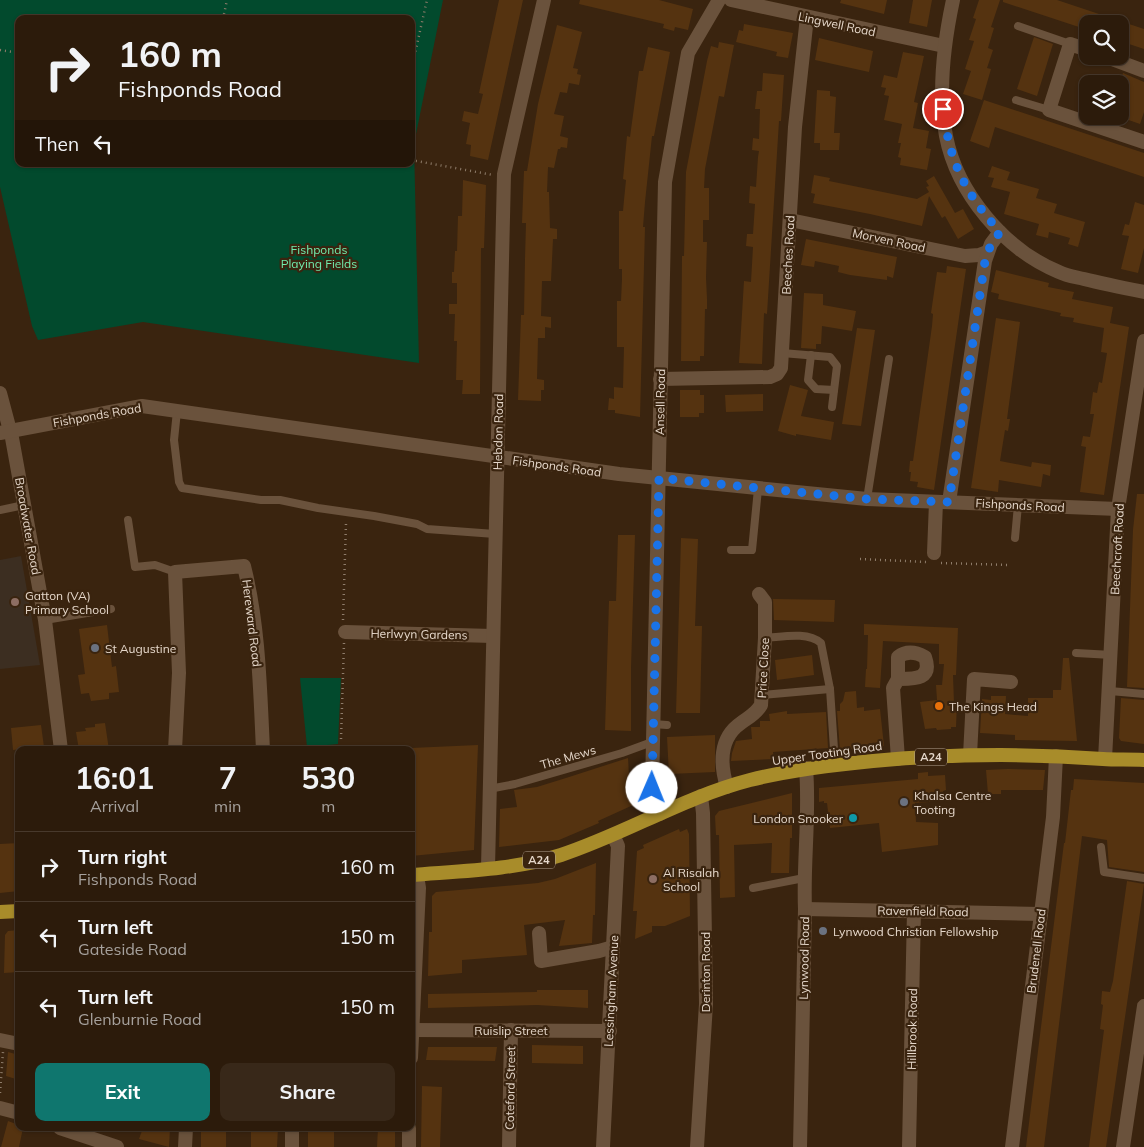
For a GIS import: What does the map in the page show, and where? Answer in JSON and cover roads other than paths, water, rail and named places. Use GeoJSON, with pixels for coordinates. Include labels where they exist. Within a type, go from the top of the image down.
{"type":"FeatureCollection","features":[{"type":"Feature","properties":{"kind":"highway","name":"Upper Tooting Road"},"geometry":{"type":"LineString","coordinates":[[415,875],[488,868],[551,858],[614,835],[701,796],[750,780],[806,768],[898,759],[970,755],[1144,760]]}},
{"type":"Feature","properties":{"kind":"highway"},"geometry":{"type":"LineString","coordinates":[[0,912],[15,911]]}},
{"type":"Feature","properties":{"kind":"street","name":"Hebdon Road"},"geometry":{"type":"LineString","coordinates":[[488,868],[504,174],[544,0]]}},
{"type":"Feature","properties":{"kind":"street","name":"Ansell Road"},"geometry":{"type":"LineString","coordinates":[[660,814],[652,794],[652,742],[660,724],[659,478],[665,182],[688,53],[719,0]]}},
{"type":"Feature","properties":{"kind":"street","name":"Lingwell Road"},"geometry":{"type":"LineString","coordinates":[[731,0],[944,46]]}},
{"type":"Feature","properties":{"kind":"street"},"geometry":{"type":"LineString","coordinates":[[953,0],[944,46],[943,109],[946,136],[953,160],[971,198],[1000,232],[1038,263],[1060,273],[1144,292]]}},
{"type":"Feature","properties":{"kind":"street","name":"Beeches Road"},"geometry":{"type":"LineString","coordinates":[[660,379],[775,376],[781,368],[795,127],[807,17]]}},
{"type":"Feature","properties":{"kind":"street"},"geometry":{"type":"LineString","coordinates":[[1079,47],[1070,44],[1049,110],[1144,142]]}},
{"type":"Feature","properties":{"kind":"street"},"geometry":{"type":"LineString","coordinates":[[1128,65],[1144,71]]}},
{"type":"Feature","properties":{"kind":"street","name":"Morven Road"},"geometry":{"type":"LineString","coordinates":[[790,220],[956,254],[972,256],[987,252]]}},
{"type":"Feature","properties":{"kind":"street"},"geometry":{"type":"LineString","coordinates":[[934,553],[987,252],[1000,232]]}},
{"type":"Feature","properties":{"kind":"street","name":"Beechcroft Road"},"geometry":{"type":"LineString","coordinates":[[1106,759],[1118,509],[1144,340]]}},
{"type":"Feature","properties":{"kind":"street","name":"Broadwater Road"},"geometry":{"type":"LineString","coordinates":[[0,393],[5,432],[24,505],[45,620],[60,746]]}},
{"type":"Feature","properties":{"kind":"street","name":"Fishponds Road"},"geometry":{"type":"LineString","coordinates":[[5,432],[142,406],[497,458],[758,489],[867,499],[1118,509]]}},
{"type":"Feature","properties":{"kind":"street","name":"Hereward Road"},"geometry":{"type":"LineString","coordinates":[[175,572],[244,566],[249,587],[258,659],[263,746]]}},
{"type":"Feature","properties":{"kind":"street"},"geometry":{"type":"LineString","coordinates":[[174,746],[179,673],[175,572]]}},
{"type":"Feature","properties":{"kind":"street","name":"Price Close"},"geometry":{"type":"LineString","coordinates":[[727,787],[724,777],[723,759],[726,737],[741,722],[757,712],[761,705],[765,602],[759,594]]}},
{"type":"Feature","properties":{"kind":"street","name":"Herlwyn Gardens"},"geometry":{"type":"LineString","coordinates":[[345,632],[493,636]]}},
{"type":"Feature","properties":{"kind":"street"},"geometry":{"type":"LineString","coordinates":[[898,678],[893,688],[898,759]]}},
{"type":"Feature","properties":{"kind":"street"},"geometry":{"type":"LineString","coordinates":[[970,755],[974,679],[1011,682]]}},
{"type":"Feature","properties":{"kind":"street","name":"Brudenell Road"},"geometry":{"type":"LineString","coordinates":[[1012,1147],[1052,817],[1056,756]]}},
{"type":"Feature","properties":{"kind":"street","name":"Lynwood Road"},"geometry":{"type":"LineString","coordinates":[[800,1147],[804,878],[808,794],[806,768]]}},
{"type":"Feature","properties":{"kind":"street","name":"Derinton Road"},"geometry":{"type":"LineString","coordinates":[[697,1147],[706,1004],[703,813],[701,796]]}},
{"type":"Feature","properties":{"kind":"street","name":"Lessingham Avenue"},"geometry":{"type":"LineString","coordinates":[[603,1147],[618,846],[614,835]]}},
{"type":"Feature","properties":{"kind":"street"},"geometry":{"type":"LineString","coordinates":[[415,886],[418,920],[415,975]]}},
{"type":"Feature","properties":{"kind":"street","name":"Ravenfield Road"},"geometry":{"type":"LineString","coordinates":[[805,909],[1040,914]]}},
{"type":"Feature","properties":{"kind":"street","name":"Hillbrook Road"},"geometry":{"type":"LineString","coordinates":[[909,1147],[914,911]]}},
{"type":"Feature","properties":{"kind":"street"},"geometry":{"type":"LineString","coordinates":[[539,933],[541,961],[599,952],[613,946]]}},
{"type":"Feature","properties":{"kind":"street"},"geometry":{"type":"LineString","coordinates":[[1123,1147],[1144,1006]]}},
{"type":"Feature","properties":{"kind":"street","name":"Ruislip Street"},"geometry":{"type":"LineString","coordinates":[[415,1030],[610,1031]]}},
{"type":"Feature","properties":{"kind":"street","name":"Coteford Street"},"geometry":{"type":"LineString","coordinates":[[509,1147],[511,1030]]}},
{"type":"Feature","properties":{"kind":"street"},"geometry":{"type":"LineString","coordinates":[[2,1041],[15,1043]]}},
{"type":"Feature","properties":{"kind":"street"},"geometry":{"type":"LineString","coordinates":[[0,1108],[15,1112]]}},
{"type":"Feature","properties":{"kind":"street"},"geometry":{"type":"LineString","coordinates":[[67,1131],[102,1145],[117,1147]]}},
{"type":"Feature","properties":{"kind":"street"},"geometry":{"type":"LineString","coordinates":[[185,1147],[186,1131]]}},
{"type":"Feature","properties":{"kind":"street"},"geometry":{"type":"LineString","coordinates":[[292,1131],[292,1147]]}},
{"type":"Feature","properties":{"kind":"street"},"geometry":{"type":"LineString","coordinates":[[409,1131],[409,1147]]}},
{"type":"Feature","properties":{"kind":"lane"},"geometry":{"type":"LineString","coordinates":[[1018,26],[1070,44]]}},
{"type":"Feature","properties":{"kind":"lane"},"geometry":{"type":"LineString","coordinates":[[1016,100],[1049,110]]}},
{"type":"Feature","properties":{"kind":"lane"},"geometry":{"type":"LineString","coordinates":[[782,353],[830,357],[834,361],[838,366],[832,406]]}},
{"type":"Feature","properties":{"kind":"lane"},"geometry":{"type":"LineString","coordinates":[[812,355],[808,380],[816,388],[834,390]]}},
{"type":"Feature","properties":{"kind":"lane"},"geometry":{"type":"LineString","coordinates":[[867,499],[889,359]]}},
{"type":"Feature","properties":{"kind":"lane"},"geometry":{"type":"LineString","coordinates":[[177,411],[174,440],[179,482],[182,488],[261,500],[280,500],[417,524],[427,529],[495,534]]}},
{"type":"Feature","properties":{"kind":"lane"},"geometry":{"type":"LineString","coordinates":[[731,550],[752,550],[758,489]]}},
{"type":"Feature","properties":{"kind":"lane"},"geometry":{"type":"LineString","coordinates":[[0,510],[24,505]]}},
{"type":"Feature","properties":{"kind":"lane"},"geometry":{"type":"LineString","coordinates":[[1015,538],[1018,505]]}},
{"type":"Feature","properties":{"kind":"lane"},"geometry":{"type":"LineString","coordinates":[[128,520],[134,567],[155,565],[175,572]]}},
{"type":"Feature","properties":{"kind":"lane"},"geometry":{"type":"LineString","coordinates":[[45,620],[111,609]]}},
{"type":"Feature","properties":{"kind":"lane"},"geometry":{"type":"LineString","coordinates":[[765,638],[803,636],[816,639],[821,643],[824,649],[830,689],[835,764]]}},
{"type":"Feature","properties":{"kind":"lane"},"geometry":{"type":"LineString","coordinates":[[1076,653],[1112,655]]}},
{"type":"Feature","properties":{"kind":"lane"},"geometry":{"type":"LineString","coordinates":[[762,695],[830,689]]}},
{"type":"Feature","properties":{"kind":"lane"},"geometry":{"type":"LineString","coordinates":[[1110,692],[1144,694]]}},
{"type":"Feature","properties":{"kind":"lane","name":"The Mews"},"geometry":{"type":"LineString","coordinates":[[489,789],[515,784],[622,753],[652,742]]}},
{"type":"Feature","properties":{"kind":"lane"},"geometry":{"type":"LineString","coordinates":[[1101,847],[1104,872],[1144,878]]}},
{"type":"Feature","properties":{"kind":"lane"},"geometry":{"type":"LineString","coordinates":[[753,888],[804,878]]}},
{"type":"Feature","properties":{"kind":"place","name":"Gatton (VA) Primary School"},"geometry":{"type":"Point","coordinates":[15,602]}},
{"type":"Feature","properties":{"kind":"place","name":"St Augustine"},"geometry":{"type":"Point","coordinates":[95,648]}},
{"type":"Feature","properties":{"kind":"place","name":"The Kings Head"},"geometry":{"type":"Point","coordinates":[939,706]}},
{"type":"Feature","properties":{"kind":"place","name":"Khalsa Centre Tooting"},"geometry":{"type":"Point","coordinates":[904,802]}},
{"type":"Feature","properties":{"kind":"place","name":"London Snooker"},"geometry":{"type":"Point","coordinates":[853,818]}},
{"type":"Feature","properties":{"kind":"place","name":"Al Risalah School"},"geometry":{"type":"Point","coordinates":[653,879]}},
{"type":"Feature","properties":{"kind":"place","name":"Lynwood Christian Fellowship"},"geometry":{"type":"Point","coordinates":[823,931]}},
{"type":"Feature","properties":{"kind":"park label","name":"Fishponds Playing Fields"},"geometry":{"type":"Point","coordinates":[319,256]}}]}
